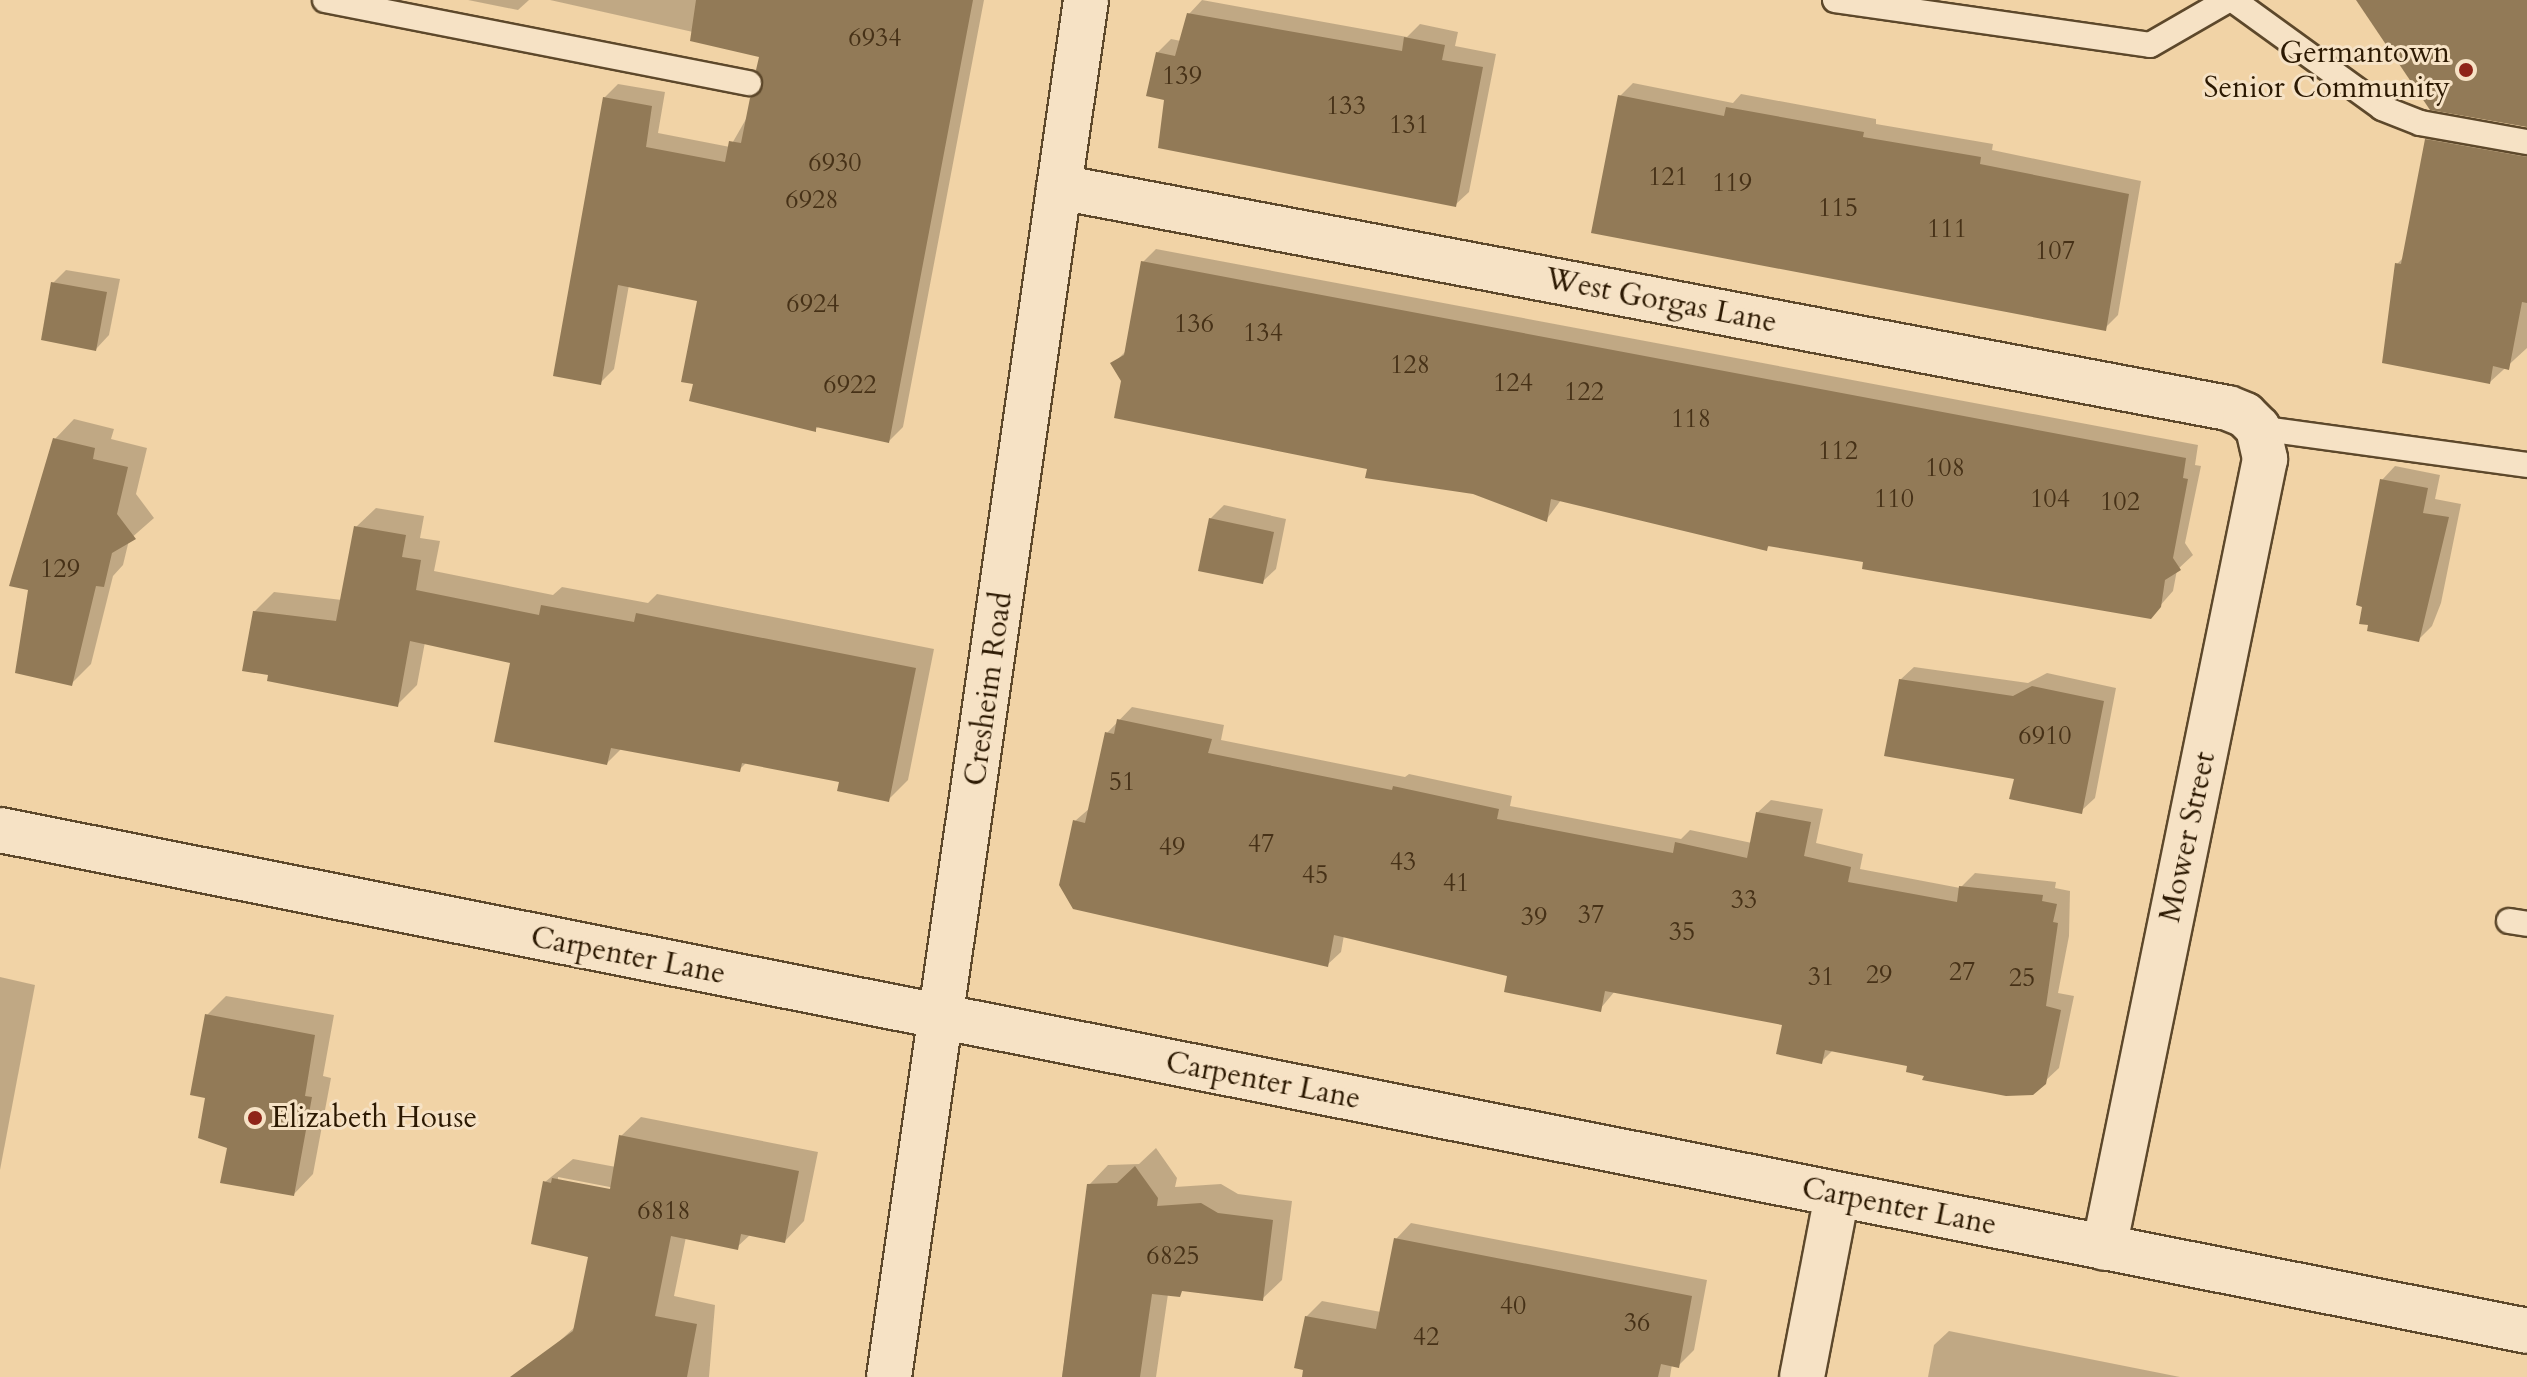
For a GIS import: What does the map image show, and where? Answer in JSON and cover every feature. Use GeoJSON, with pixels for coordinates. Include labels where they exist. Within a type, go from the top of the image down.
{"type":"FeatureCollection","features":[{"type":"Feature","properties":{"kind":"street","name":"Cresheim Road"},"geometry":{"type":"LineString","coordinates":[[889,1377],[944,1018],[1086,0]]}},
{"type":"Feature","properties":{"kind":"street","name":"West Gorgas Lane"},"geometry":{"type":"LineString","coordinates":[[1059,187],[2228,408],[2245,415],[2258,428]]}},
{"type":"Feature","properties":{"kind":"street","name":"Mower Street"},"geometry":{"type":"LineString","coordinates":[[2104,1248],[2265,459],[2258,428]]}},
{"type":"Feature","properties":{"kind":"street","name":"Carpenter Lane"},"geometry":{"type":"LineString","coordinates":[[0,830],[2527,1331]]}},
{"type":"Feature","properties":{"kind":"street"},"geometry":{"type":"LineString","coordinates":[[1802,1377],[1837,1195]]}},
{"type":"Feature","properties":{"kind":"lane"},"geometry":{"type":"LineString","coordinates":[[325,0],[749,83]]}},
{"type":"Feature","properties":{"kind":"lane"},"geometry":{"type":"LineString","coordinates":[[1835,0],[2150,45],[2230,0],[2382,108],[2420,123],[2527,142]]}},
{"type":"Feature","properties":{"kind":"lane"},"geometry":{"type":"LineString","coordinates":[[2258,428],[2527,465]]}},
{"type":"Feature","properties":{"kind":"building"},"geometry":{"type":"Polygon","coordinates":[[[696,0],[973,0],[889,443],[816,427],[816,432],[689,401],[693,384],[681,382],[697,301],[618,285],[601,385],[553,376],[603,97],[652,106],[646,147],[725,162],[729,141],[741,143],[750,98],[763,87],[756,70],[759,57],[690,41],[696,0]]]}},
{"type":"Feature","properties":{"kind":"building","name":"Germantown Senior Community"},"geometry":{"type":"Polygon","coordinates":[[[2356,0],[2527,0],[2527,127],[2430,110],[2356,0]]]}},
{"type":"Feature","properties":{"kind":"building"},"geometry":{"type":"Polygon","coordinates":[[[1187,13],[1402,51],[1404,37],[1445,45],[1442,60],[1483,67],[1456,207],[1158,148],[1164,100],[1146,96],[1156,52],[1175,56],[1187,13]]]}},
{"type":"Feature","properties":{"kind":"building"},"geometry":{"type":"Polygon","coordinates":[[[1618,95],[1724,116],[1726,107],[1864,132],[1863,137],[1981,157],[1980,164],[2129,194],[2106,331],[1591,233],[1618,95]]]}},
{"type":"Feature","properties":{"kind":"building"},"geometry":{"type":"Polygon","coordinates":[[[2425,139],[2527,157],[2527,303],[2522,302],[2509,370],[2493,366],[2490,384],[2382,363],[2395,263],[2401,264],[2425,139]]]}},
{"type":"Feature","properties":{"kind":"building"},"geometry":{"type":"Polygon","coordinates":[[[1141,261],[2186,458],[2183,478],[2188,479],[2173,558],[2181,570],[2165,580],[2161,607],[2151,619],[1862,569],[1863,562],[1768,546],[1767,551],[1551,499],[1547,522],[1473,494],[1365,478],[1367,469],[1114,418],[1121,381],[1110,363],[1124,355],[1141,261]]]}},
{"type":"Feature","properties":{"kind":"building"},"geometry":{"type":"Polygon","coordinates":[[[51,282],[107,292],[96,351],[41,340],[51,282]]]}},
{"type":"Feature","properties":{"kind":"building"},"geometry":{"type":"Polygon","coordinates":[[[53,438],[95,448],[93,459],[128,467],[117,514],[136,539],[112,553],[104,587],[96,586],[72,686],[15,673],[28,590],[9,586],[53,438]]]}},
{"type":"Feature","properties":{"kind":"building"},"geometry":{"type":"Polygon","coordinates":[[[2380,479],[2428,488],[2423,513],[2449,517],[2419,642],[2367,631],[2368,625],[2359,624],[2362,607],[2356,605],[2380,479]]]}},
{"type":"Feature","properties":{"kind":"building"},"geometry":{"type":"Polygon","coordinates":[[[1209,518],[1274,532],[1263,584],[1198,571],[1209,518]]]}},
{"type":"Feature","properties":{"kind":"building"},"geometry":{"type":"Polygon","coordinates":[[[354,526],[406,535],[402,557],[421,560],[416,590],[539,615],[541,605],[634,622],[636,613],[916,668],[889,802],[837,791],[839,782],[742,763],[740,772],[611,748],[607,765],[494,742],[510,663],[410,641],[398,707],[267,681],[268,675],[242,671],[253,611],[336,621],[354,526]]]}},
{"type":"Feature","properties":{"kind":"building"},"geometry":{"type":"Polygon","coordinates":[[[1899,679],[2013,696],[2032,686],[2104,701],[2082,814],[2009,799],[2014,779],[1884,756],[1899,679]]]}},
{"type":"Feature","properties":{"kind":"building"},"geometry":{"type":"Polygon","coordinates":[[[1117,719],[1212,739],[1208,753],[1392,790],[1393,786],[1499,809],[1497,819],[1673,853],[1675,842],[1747,858],[1756,812],[1811,822],[1804,856],[1851,867],[1848,882],[1957,902],[1959,886],[2043,895],[2042,901],[2057,904],[2053,922],[2058,923],[2046,1006],[2061,1010],[2046,1084],[2033,1095],[2006,1096],[1922,1080],[1924,1076],[1906,1072],[1907,1066],[1825,1050],[1822,1064],[1776,1054],[1782,1025],[1605,991],[1601,1012],[1504,992],[1507,976],[1334,935],[1328,967],[1073,909],[1059,885],[1073,820],[1085,823],[1105,732],[1114,734],[1117,719]]]}},
{"type":"Feature","properties":{"kind":"building","name":"Elizabeth House"},"geometry":{"type":"Polygon","coordinates":[[[205,1014],[315,1035],[305,1096],[312,1097],[294,1196],[220,1183],[227,1148],[198,1138],[205,1098],[190,1095],[205,1014]]]}},
{"type":"Feature","properties":{"kind":"building"},"geometry":{"type":"Polygon","coordinates":[[[619,1135],[799,1171],[785,1243],[741,1234],[738,1250],[671,1236],[655,1316],[697,1324],[687,1377],[510,1377],[573,1331],[588,1257],[531,1244],[543,1181],[551,1183],[552,1178],[610,1189],[619,1135]]]}},
{"type":"Feature","properties":{"kind":"building"},"geometry":{"type":"Polygon","coordinates":[[[1135,1166],[1158,1198],[1157,1206],[1201,1203],[1218,1213],[1273,1220],[1263,1301],[1182,1291],[1180,1297],[1152,1294],[1140,1377],[1062,1377],[1087,1184],[1117,1183],[1135,1166]]]}},
{"type":"Feature","properties":{"kind":"building"},"geometry":{"type":"Polygon","coordinates":[[[1394,1238],[1692,1296],[1679,1368],[1661,1364],[1658,1377],[1302,1377],[1303,1370],[1294,1368],[1305,1316],[1376,1329],[1394,1238]]]}},
{"type":"Feature","properties":{"kind":"place","name":"Germantown Senior Community"},"geometry":{"type":"Point","coordinates":[2466,70]}},
{"type":"Feature","properties":{"kind":"place","name":"Elizabeth House"},"geometry":{"type":"Point","coordinates":[255,1118]}}]}
